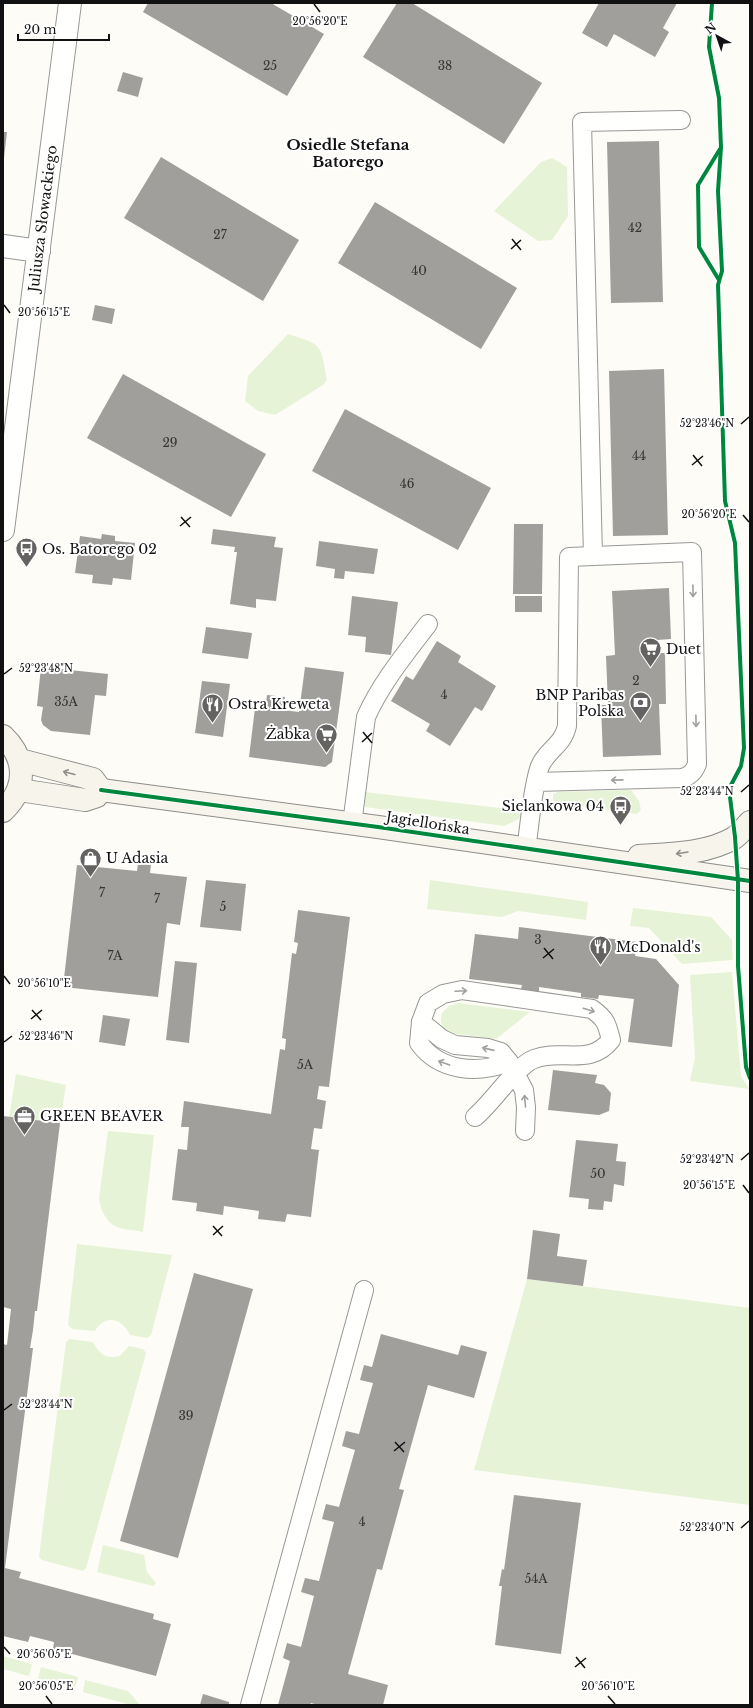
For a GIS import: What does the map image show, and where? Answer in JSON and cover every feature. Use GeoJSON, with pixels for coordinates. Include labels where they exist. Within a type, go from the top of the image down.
{"type":"FeatureCollection","features":[{"type":"Feature","properties":{"kind":"street","name":"Juliusza Słowackiego"},"geometry":{"type":"LineString","coordinates":[[3,530],[70,3]]}},
{"type":"Feature","properties":{"kind":"street"},"geometry":{"type":"LineString","coordinates":[[3,246],[39,251]]}},
{"type":"Feature","properties":{"kind":"street"},"geometry":{"type":"LineString","coordinates":[[3,736],[13,746],[20,760],[22,775],[19,790],[12,803],[3,811]]}},
{"type":"Feature","properties":{"kind":"street"},"geometry":{"type":"LineString","coordinates":[[19,790],[85,800],[97,796],[102,790],[94,779],[20,760]]}},
{"type":"Feature","properties":{"kind":"street","name":"Jagiellońska"},"geometry":{"type":"LineString","coordinates":[[102,790],[600,859],[726,879],[750,881]]}},
{"type":"Feature","properties":{"kind":"street","name":"Jagiellońska"},"geometry":{"type":"LineString","coordinates":[[600,859],[677,854],[710,848],[735,837],[750,822]]}},
{"type":"Feature","properties":{"kind":"lane"},"geometry":{"type":"LineString","coordinates":[[592,556],[582,122],[681,120]]}},
{"type":"Feature","properties":{"kind":"lane"},"geometry":{"type":"LineString","coordinates":[[526,849],[536,782],[543,761],[565,735],[567,726],[569,557],[692,552],[697,764],[694,770],[688,776],[682,778],[536,782]]}},
{"type":"Feature","properties":{"kind":"lane"},"geometry":{"type":"LineString","coordinates":[[352,824],[366,717],[372,704],[397,665],[428,624]]}},
{"type":"Feature","properties":{"kind":"lane"},"geometry":{"type":"LineString","coordinates":[[475,1118],[486,1108],[512,1068],[544,1056],[591,1055],[605,1048],[611,1040],[607,1023],[592,1009],[462,990],[443,994],[428,1003],[421,1022],[442,1039],[455,1045],[488,1048],[500,1052],[512,1068],[524,1090],[526,1107],[525,1131]]}},
{"type":"Feature","properties":{"kind":"lane"},"geometry":{"type":"LineString","coordinates":[[250,1705],[364,1290]]}},
{"type":"Feature","properties":{"kind":"green space"},"geometry":{"type":"Polygon","coordinates":[[[552,158],[567,167],[568,216],[552,240],[538,241],[494,211],[541,162],[552,158]]]}},
{"type":"Feature","properties":{"kind":"green space"},"geometry":{"type":"Polygon","coordinates":[[[288,334],[308,341],[318,348],[323,359],[327,380],[323,385],[275,415],[258,411],[245,401],[248,376],[288,334]]]}},
{"type":"Feature","properties":{"kind":"green space"},"geometry":{"type":"Polygon","coordinates":[[[631,790],[639,801],[641,810],[637,814],[557,803],[553,801],[553,794],[558,792],[631,790]]]}},
{"type":"Feature","properties":{"kind":"green space"},"geometry":{"type":"Polygon","coordinates":[[[365,792],[524,811],[519,819],[504,826],[365,807],[363,804],[365,792]]]}},
{"type":"Feature","properties":{"kind":"green space"},"geometry":{"type":"Polygon","coordinates":[[[430,880],[588,902],[586,920],[518,911],[502,917],[427,909],[430,880]]]}},
{"type":"Feature","properties":{"kind":"green space"},"geometry":{"type":"Polygon","coordinates":[[[633,908],[711,917],[732,940],[733,960],[682,964],[649,928],[630,926],[633,908]]]}},
{"type":"Feature","properties":{"kind":"green space"},"geometry":{"type":"Polygon","coordinates":[[[732,972],[741,1076],[749,1089],[690,1081],[695,1057],[690,975],[732,972]]]}},
{"type":"Feature","properties":{"kind":"green space"},"geometry":{"type":"Polygon","coordinates":[[[458,1003],[530,1012],[496,1039],[450,1033],[442,1025],[442,1013],[449,1006],[458,1003]]]}},
{"type":"Feature","properties":{"kind":"green space"},"geometry":{"type":"Polygon","coordinates":[[[16,1074],[66,1085],[60,1123],[9,1117],[16,1074]]]}},
{"type":"Feature","properties":{"kind":"green space"},"geometry":{"type":"Polygon","coordinates":[[[108,1131],[154,1135],[143,1232],[117,1227],[113,1225],[104,1215],[99,1198],[108,1131]]]}},
{"type":"Feature","properties":{"kind":"green space"},"geometry":{"type":"Polygon","coordinates":[[[77,1244],[172,1255],[151,1335],[147,1338],[130,1335],[123,1325],[114,1320],[104,1322],[99,1325],[95,1331],[72,1329],[68,1325],[77,1244]]]}},
{"type":"Feature","properties":{"kind":"green space"},"geometry":{"type":"Polygon","coordinates":[[[527,1279],[750,1308],[750,1505],[474,1470],[527,1279]]]}},
{"type":"Feature","properties":{"kind":"green space"},"geometry":{"type":"Polygon","coordinates":[[[70,1339],[93,1342],[101,1353],[111,1357],[120,1356],[129,1346],[143,1349],[146,1353],[86,1568],[83,1571],[42,1560],[39,1557],[66,1342],[70,1339]]]}},
{"type":"Feature","properties":{"kind":"green space"},"geometry":{"type":"Polygon","coordinates":[[[103,1545],[144,1555],[147,1572],[156,1583],[153,1586],[97,1572],[103,1545]]]}},
{"type":"Feature","properties":{"kind":"green space"},"geometry":{"type":"Polygon","coordinates":[[[3,1656],[32,1664],[29,1676],[3,1669],[3,1656]]]}},
{"type":"Feature","properties":{"kind":"green space"},"geometry":{"type":"Polygon","coordinates":[[[41,1667],[78,1677],[75,1688],[38,1679],[41,1667]]]}},
{"type":"Feature","properties":{"kind":"green space"},"geometry":{"type":"Polygon","coordinates":[[[85,1680],[128,1691],[140,1705],[131,1705],[83,1692],[85,1680]]]}},
{"type":"Feature","properties":{"kind":"building"},"geometry":{"type":"Polygon","coordinates":[[[148,3],[271,3],[324,34],[287,96],[143,12],[148,3]]]}},
{"type":"Feature","properties":{"kind":"building"},"geometry":{"type":"Polygon","coordinates":[[[397,3],[412,3],[542,83],[504,144],[363,57],[397,3]]]}},
{"type":"Feature","properties":{"kind":"building"},"geometry":{"type":"Polygon","coordinates":[[[599,3],[677,3],[663,28],[669,32],[655,57],[614,34],[607,47],[582,33],[599,3]]]}},
{"type":"Feature","properties":{"kind":"building"},"geometry":{"type":"Polygon","coordinates":[[[123,72],[143,78],[138,97],[117,91],[123,72]]]}},
{"type":"Feature","properties":{"kind":"building"},"geometry":{"type":"Polygon","coordinates":[[[3,132],[7,132],[4,158],[3,158],[3,132]]]}},
{"type":"Feature","properties":{"kind":"building"},"geometry":{"type":"Polygon","coordinates":[[[659,141],[663,302],[611,303],[607,142],[659,141]]]}},
{"type":"Feature","properties":{"kind":"building"},"geometry":{"type":"Polygon","coordinates":[[[161,157],[299,240],[263,301],[124,218],[161,157]]]}},
{"type":"Feature","properties":{"kind":"building"},"geometry":{"type":"Polygon","coordinates":[[[375,202],[517,288],[481,349],[338,263],[375,202]]]}},
{"type":"Feature","properties":{"kind":"building"},"geometry":{"type":"Polygon","coordinates":[[[95,305],[115,309],[112,324],[92,320],[95,305]]]}},
{"type":"Feature","properties":{"kind":"building"},"geometry":{"type":"Polygon","coordinates":[[[664,369],[668,535],[613,536],[609,371],[664,369]]]}},
{"type":"Feature","properties":{"kind":"building"},"geometry":{"type":"Polygon","coordinates":[[[123,374],[266,454],[231,517],[87,438],[123,374]]]}},
{"type":"Feature","properties":{"kind":"building"},"geometry":{"type":"Polygon","coordinates":[[[345,409],[491,488],[458,550],[312,471],[345,409]]]}},
{"type":"Feature","properties":{"kind":"building"},"geometry":{"type":"Polygon","coordinates":[[[514,524],[543,524],[542,594],[513,594],[514,524]]]}},
{"type":"Feature","properties":{"kind":"building"},"geometry":{"type":"Polygon","coordinates":[[[213,529],[276,537],[274,547],[283,548],[276,601],[256,599],[256,608],[230,604],[237,552],[234,552],[235,547],[211,544],[213,529]]]}},
{"type":"Feature","properties":{"kind":"building"},"geometry":{"type":"Polygon","coordinates":[[[102,534],[115,536],[115,541],[135,543],[131,580],[113,578],[112,585],[92,583],[93,575],[75,573],[80,536],[101,539],[102,534]]]}},
{"type":"Feature","properties":{"kind":"building"},"geometry":{"type":"Polygon","coordinates":[[[319,541],[378,549],[374,574],[345,571],[344,579],[334,578],[335,569],[316,566],[319,541]]]}},
{"type":"Feature","properties":{"kind":"building"},"geometry":{"type":"Polygon","coordinates":[[[669,588],[671,639],[657,640],[657,653],[665,653],[666,704],[659,704],[661,755],[603,757],[601,705],[608,705],[606,656],[615,655],[612,591],[669,588]]]}},
{"type":"Feature","properties":{"kind":"building"},"geometry":{"type":"Polygon","coordinates":[[[352,596],[398,602],[391,655],[365,652],[366,637],[348,635],[352,596]]]}},
{"type":"Feature","properties":{"kind":"building"},"geometry":{"type":"Polygon","coordinates":[[[515,596],[542,596],[542,612],[515,612],[515,596]]]}},
{"type":"Feature","properties":{"kind":"building"},"geometry":{"type":"Polygon","coordinates":[[[206,627],[252,633],[248,659],[202,653],[206,627]]]}},
{"type":"Feature","properties":{"kind":"building"},"geometry":{"type":"Polygon","coordinates":[[[437,641],[461,656],[458,662],[496,686],[482,711],[475,707],[450,746],[426,731],[430,724],[391,701],[406,676],[413,680],[437,641]]]}},
{"type":"Feature","properties":{"kind":"building"},"geometry":{"type":"Polygon","coordinates":[[[41,667],[108,674],[106,696],[95,695],[90,735],[51,731],[43,725],[41,720],[43,707],[37,706],[41,667]]]}},
{"type":"Feature","properties":{"kind":"building"},"geometry":{"type":"Polygon","coordinates":[[[305,667],[344,672],[332,762],[325,767],[249,757],[255,708],[265,709],[267,695],[285,697],[283,710],[299,712],[305,667]]]}},
{"type":"Feature","properties":{"kind":"building"},"geometry":{"type":"Polygon","coordinates":[[[202,681],[230,684],[223,737],[195,733],[202,681]]]}},
{"type":"Feature","properties":{"kind":"building"},"geometry":{"type":"Polygon","coordinates":[[[138,863],[151,864],[150,873],[187,877],[180,925],[167,923],[158,997],[63,987],[77,865],[137,871],[138,863]]]}},
{"type":"Feature","properties":{"kind":"building"},"geometry":{"type":"Polygon","coordinates":[[[206,880],[246,884],[241,931],[200,927],[206,880]]]}},
{"type":"Feature","properties":{"kind":"building"},"geometry":{"type":"Polygon","coordinates":[[[298,910],[350,917],[329,1087],[319,1086],[317,1099],[326,1101],[322,1129],[314,1128],[311,1149],[319,1150],[311,1217],[287,1214],[285,1222],[258,1219],[259,1211],[224,1206],[223,1215],[196,1211],[197,1203],[172,1200],[178,1149],[187,1150],[189,1127],[181,1127],[184,1101],[271,1114],[280,1049],[285,1050],[286,1039],[282,1038],[292,953],[296,954],[298,943],[294,942],[298,910]]]}},
{"type":"Feature","properties":{"kind":"building"},"geometry":{"type":"Polygon","coordinates":[[[519,927],[637,942],[635,956],[656,959],[679,985],[672,1047],[628,1042],[634,999],[599,995],[598,999],[581,997],[581,993],[539,987],[539,992],[521,989],[522,985],[469,979],[475,934],[518,939],[519,927]]]}},
{"type":"Feature","properties":{"kind":"building"},"geometry":{"type":"Polygon","coordinates":[[[175,961],[197,963],[189,1043],[166,1040],[175,961]]]}},
{"type":"Feature","properties":{"kind":"building"},"geometry":{"type":"Polygon","coordinates":[[[103,1015],[130,1019],[125,1046],[99,1042],[103,1015]]]}},
{"type":"Feature","properties":{"kind":"building"},"geometry":{"type":"Polygon","coordinates":[[[553,1070],[597,1075],[595,1083],[604,1085],[611,1093],[609,1111],[599,1115],[548,1110],[553,1070]]]}},
{"type":"Feature","properties":{"kind":"building"},"geometry":{"type":"Polygon","coordinates":[[[3,1116],[60,1123],[37,1311],[35,1311],[30,1348],[33,1348],[5,1568],[21,1572],[19,1578],[154,1614],[153,1619],[171,1624],[156,1676],[53,1649],[54,1642],[30,1636],[28,1642],[3,1636],[3,1344],[7,1345],[11,1309],[3,1307],[3,1116]]]}},
{"type":"Feature","properties":{"kind":"building"},"geometry":{"type":"Polygon","coordinates":[[[576,1140],[618,1144],[616,1161],[626,1162],[624,1186],[614,1184],[612,1202],[604,1201],[603,1210],[588,1209],[589,1199],[569,1197],[576,1140]]]}},
{"type":"Feature","properties":{"kind":"building"},"geometry":{"type":"Polygon","coordinates":[[[533,1230],[560,1234],[557,1256],[587,1260],[583,1286],[527,1279],[533,1230]]]}},
{"type":"Feature","properties":{"kind":"building"},"geometry":{"type":"Polygon","coordinates":[[[194,1273],[253,1289],[178,1558],[120,1541],[194,1273]]]}},
{"type":"Feature","properties":{"kind":"building"},"geometry":{"type":"Polygon","coordinates":[[[381,1334],[458,1355],[461,1345],[487,1352],[474,1398],[428,1385],[399,1489],[404,1490],[382,1570],[377,1569],[348,1674],[388,1685],[383,1705],[318,1705],[311,1703],[310,1705],[278,1705],[290,1661],[283,1658],[287,1643],[301,1647],[314,1596],[301,1592],[305,1578],[319,1581],[334,1522],[322,1519],[326,1504],[339,1507],[355,1450],[342,1446],[346,1431],[359,1434],[373,1383],[360,1380],[364,1365],[372,1367],[381,1334]]]}},
{"type":"Feature","properties":{"kind":"building"},"geometry":{"type":"Polygon","coordinates":[[[514,1495],[581,1503],[561,1654],[495,1645],[502,1586],[499,1586],[502,1569],[504,1570],[514,1495]]]}},
{"type":"Feature","properties":{"kind":"building"},"geometry":{"type":"Polygon","coordinates":[[[203,1694],[229,1702],[229,1705],[200,1705],[203,1694]]]}},
{"type":"Feature","properties":{"kind":"cycle path"},"geometry":{"type":"LineString","coordinates":[[712,3],[709,47],[719,98],[721,147],[718,191],[722,271],[718,285],[725,501],[735,543],[744,748],[741,766],[731,785],[730,797],[738,881],[738,966],[746,1067],[750,1078]]}},
{"type":"Feature","properties":{"kind":"cycle path"},"geometry":{"type":"LineString","coordinates":[[719,280],[699,247],[698,185],[720,149]]}},
{"type":"Feature","properties":{"kind":"cycle path"},"geometry":{"type":"LineString","coordinates":[[101,790],[378,827],[750,881]]}},
{"type":"Feature","properties":{"kind":"place","name":"Os. Batorego 02"},"geometry":{"type":"Point","coordinates":[26,568]}},
{"type":"Feature","properties":{"kind":"place","name":"Duet"},"geometry":{"type":"Point","coordinates":[650,668]}},
{"type":"Feature","properties":{"kind":"place","name":"BNP Paribas Polska"},"geometry":{"type":"Point","coordinates":[640,722]}},
{"type":"Feature","properties":{"kind":"place","name":"Ostra Kreweta"},"geometry":{"type":"Point","coordinates":[212,724]}},
{"type":"Feature","properties":{"kind":"place","name":"Żabka"},"geometry":{"type":"Point","coordinates":[326,754]}},
{"type":"Feature","properties":{"kind":"place","name":"Sielankowa 04"},"geometry":{"type":"Point","coordinates":[620,826]}},
{"type":"Feature","properties":{"kind":"place","name":"U Adasia"},"geometry":{"type":"Point","coordinates":[90,878]}},
{"type":"Feature","properties":{"kind":"place","name":"McDonald's"},"geometry":{"type":"Point","coordinates":[600,966]}},
{"type":"Feature","properties":{"kind":"place","name":"GREEN BEAVER"},"geometry":{"type":"Point","coordinates":[24,1136]}},
{"type":"Feature","properties":{"kind":"district","name":"Osiedle Stefana Batorego"},"geometry":{"type":"Point","coordinates":[348,152]}}]}
